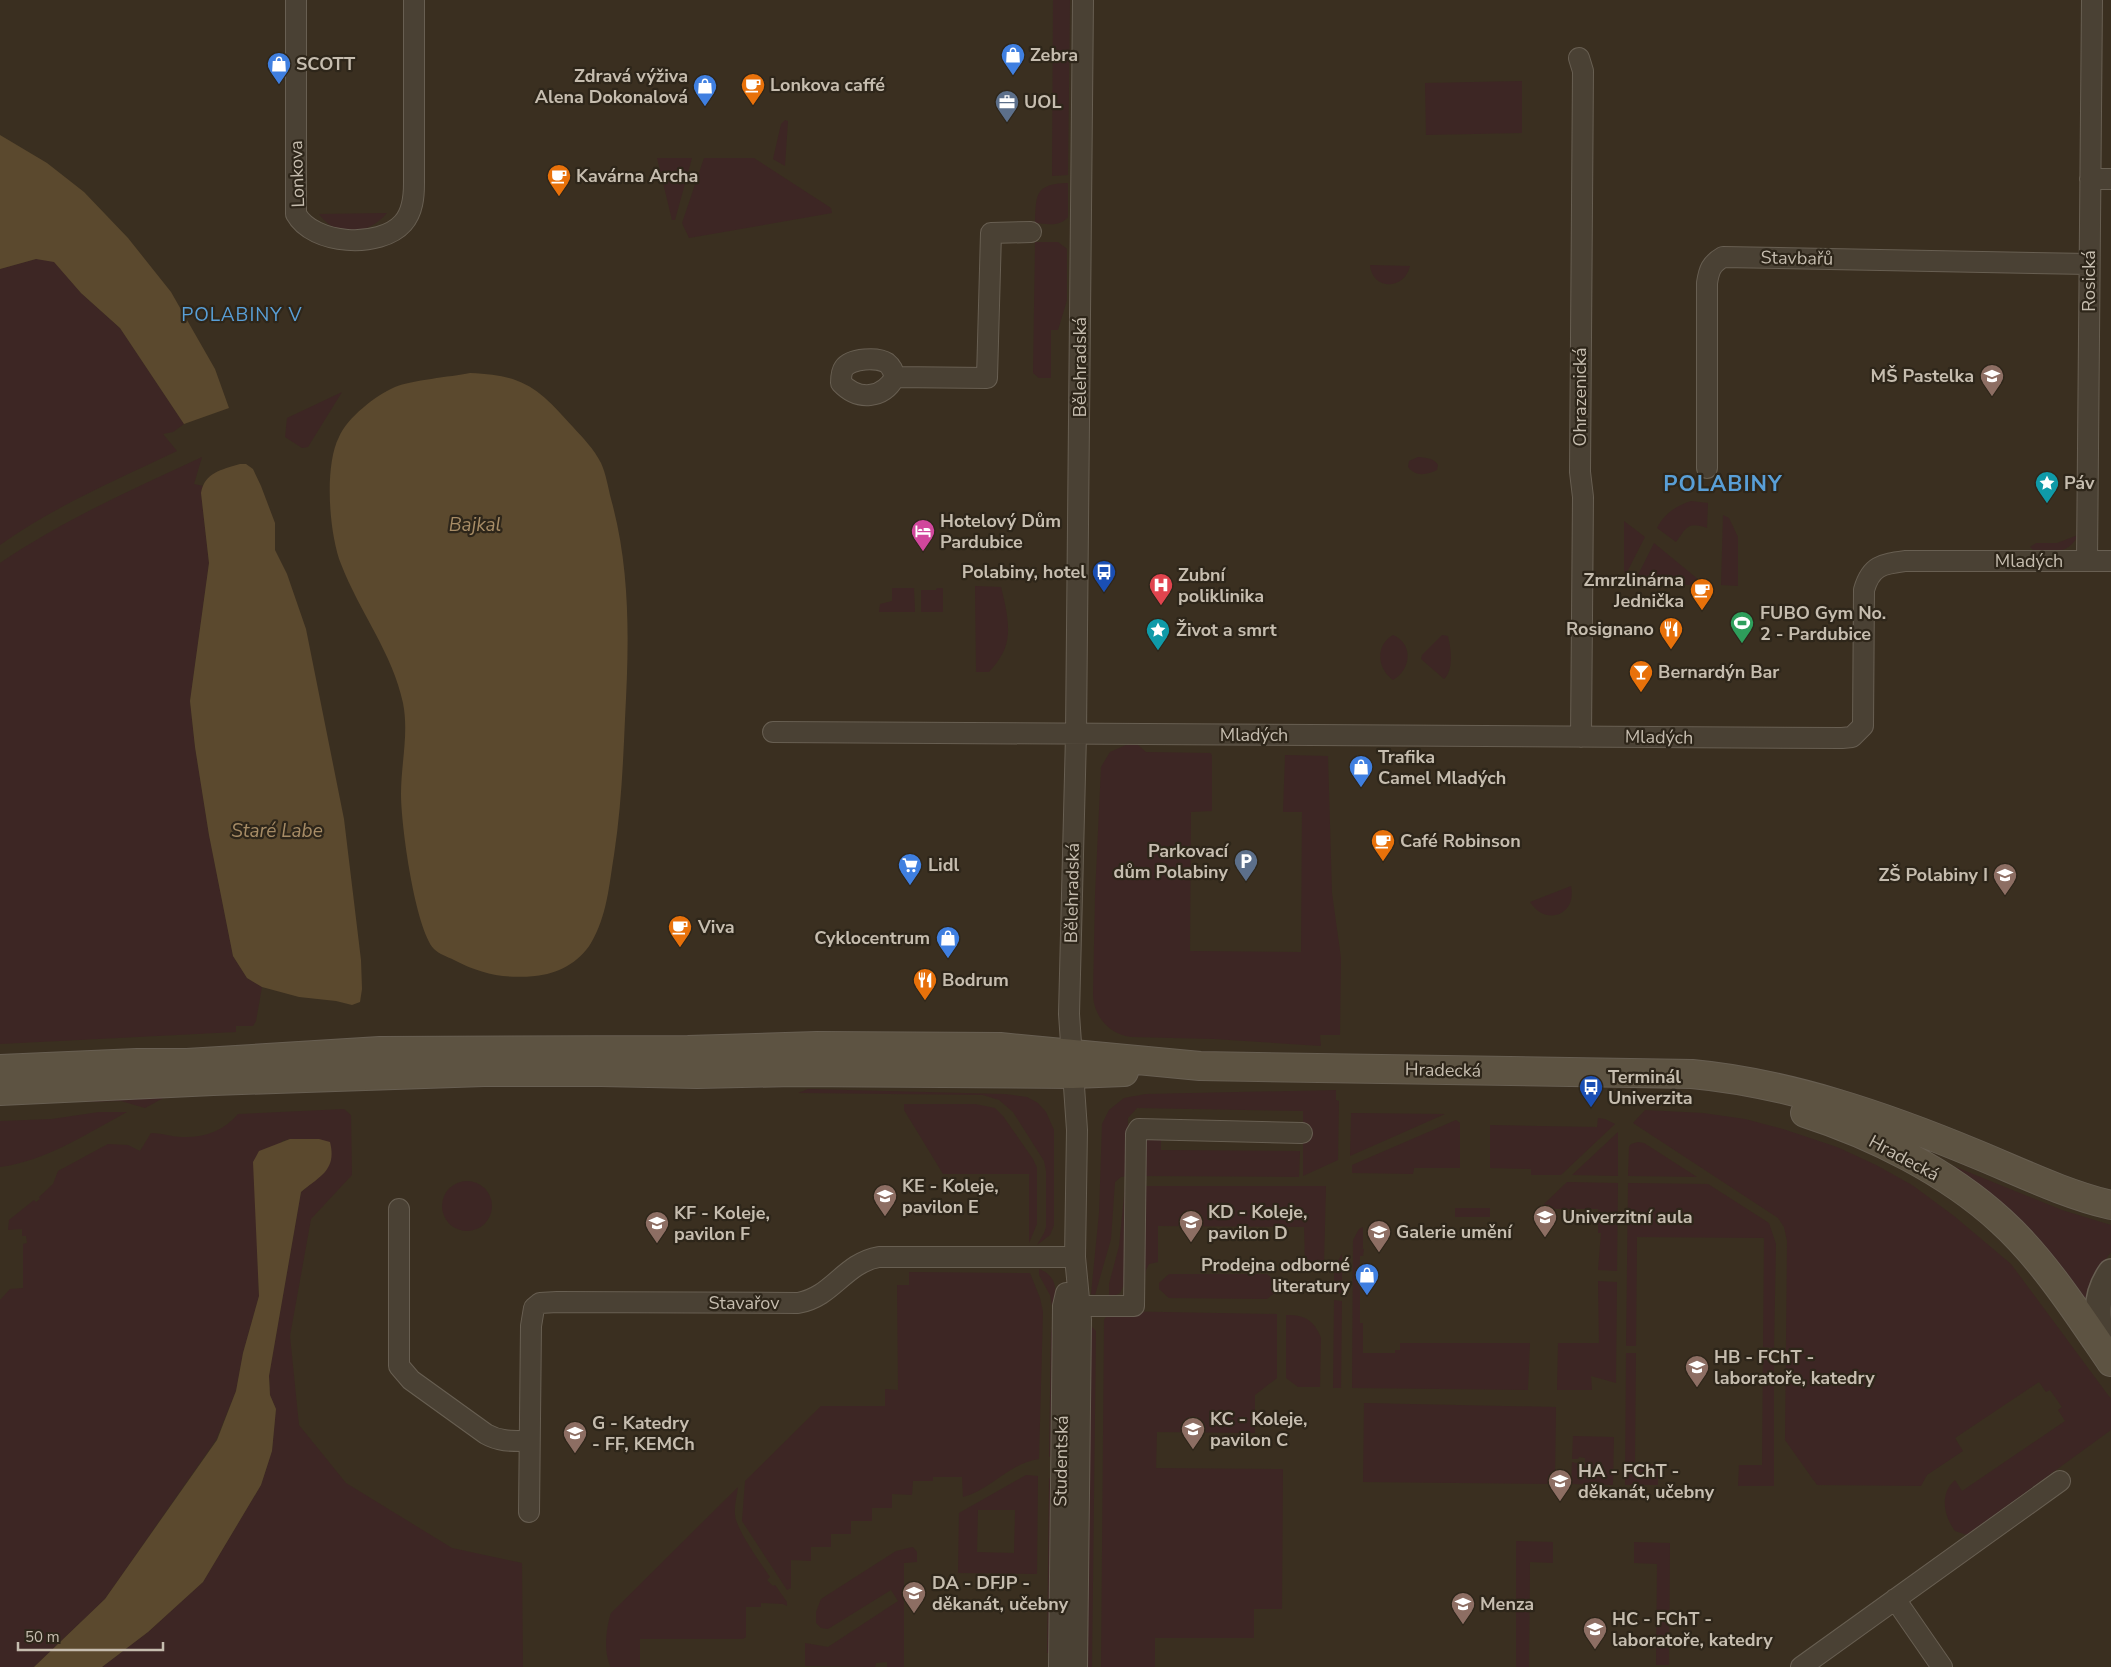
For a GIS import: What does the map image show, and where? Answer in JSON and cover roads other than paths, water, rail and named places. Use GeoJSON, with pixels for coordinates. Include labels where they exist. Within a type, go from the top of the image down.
{"type":"FeatureCollection","features":[{"type":"Feature","properties":{"kind":"main road"},"geometry":{"type":"LineString","coordinates":[[0,1069],[137,1063],[187,1063],[380,1051],[688,1050],[827,1046],[1000,1047],[1073,1063]]}},
{"type":"Feature","properties":{"kind":"main road","name":"Hradecká"},"geometry":{"type":"LineString","coordinates":[[1073,1063],[1624,1072],[1709,1076],[1755,1082],[1919,1132],[2064,1190],[2111,1205]]}},
{"type":"Feature","properties":{"kind":"main road"},"geometry":{"type":"LineString","coordinates":[[0,1091],[213,1081],[484,1072],[1073,1063]]}},
{"type":"Feature","properties":{"kind":"main road","name":"Hradecká"},"geometry":{"type":"LineString","coordinates":[[1624,1072],[1678,1078],[1768,1102],[1844,1128],[1923,1165],[1982,1204],[2020,1240],[2075,1309],[2111,1362]]}},
{"type":"Feature","properties":{"kind":"street","name":"Lonkova"},"geometry":{"type":"LineString","coordinates":[[296,0],[296,214],[300,221],[314,230],[348,240],[363,240],[386,234],[402,224],[410,211],[414,188],[414,0]]}},
{"type":"Feature","properties":{"kind":"street","name":"Bělehradská"},"geometry":{"type":"LineString","coordinates":[[1073,1063],[1069,996],[1076,734],[1084,0]]}},
{"type":"Feature","properties":{"kind":"street","name":"Rosická"},"geometry":{"type":"LineString","coordinates":[[2087,561],[2092,0]]}},
{"type":"Feature","properties":{"kind":"street","name":"Ohrazenická"},"geometry":{"type":"LineString","coordinates":[[1579,58],[1583,71],[1580,408],[1580,472],[1583,497],[1581,736]]}},
{"type":"Feature","properties":{"kind":"street"},"geometry":{"type":"LineString","coordinates":[[2090,179],[2111,179]]}},
{"type":"Feature","properties":{"kind":"street"},"geometry":{"type":"LineString","coordinates":[[895,377],[987,378],[991,233],[1031,232]]}},
{"type":"Feature","properties":{"kind":"street","name":"Stavbařů"},"geometry":{"type":"LineString","coordinates":[[1706,468],[1707,283],[1709,268],[1715,261],[1723,257],[2090,264]]}},
{"type":"Feature","properties":{"kind":"street","name":"Mladých"},"geometry":{"type":"LineString","coordinates":[[1076,734],[1828,739],[1852,737],[1863,726],[1864,718],[1864,590],[1870,573],[1877,567],[1906,561],[2087,561]]}},
{"type":"Feature","properties":{"kind":"street"},"geometry":{"type":"LineString","coordinates":[[2087,561],[2111,561]]}},
{"type":"Feature","properties":{"kind":"street"},"geometry":{"type":"LineString","coordinates":[[773,732],[1076,734]]}},
{"type":"Feature","properties":{"kind":"street","name":"Studentská"},"geometry":{"type":"LineString","coordinates":[[1060,1667],[1078,1148],[1073,1063]]}},
{"type":"Feature","properties":{"kind":"street"},"geometry":{"type":"LineString","coordinates":[[1072,1306],[1134,1306],[1136,1134],[1139,1129],[1302,1133]]}},
{"type":"Feature","properties":{"kind":"street"},"geometry":{"type":"LineString","coordinates":[[399,1209],[399,1366],[411,1380],[486,1434],[504,1441],[529,1441]]}},
{"type":"Feature","properties":{"kind":"street","name":"Stavařov"},"geometry":{"type":"LineString","coordinates":[[529,1512],[531,1326],[534,1308],[540,1303],[793,1303],[815,1299],[825,1293],[854,1266],[866,1259],[879,1257],[1075,1257]]}},
{"type":"Feature","properties":{"kind":"street"},"geometry":{"type":"LineString","coordinates":[[2111,1272],[2101,1292],[2098,1318],[2103,1340],[2111,1356]]}},
{"type":"Feature","properties":{"kind":"street","name":"Studentská"},"geometry":{"type":"LineString","coordinates":[[1072,1306],[1078,1667]]}},
{"type":"Feature","properties":{"kind":"street"},"geometry":{"type":"LineString","coordinates":[[1801,1667],[2060,1481]]}},
{"type":"Feature","properties":{"kind":"street"},"geometry":{"type":"LineString","coordinates":[[1895,1599],[1942,1667]]}},
{"type":"Feature","properties":{"kind":"water"},"geometry":{"type":"Polygon","coordinates":[[[0,135],[47,163],[84,192],[128,238],[171,292],[215,369],[229,408],[184,424],[120,328],[81,293],[54,262],[36,259],[0,269],[0,135]]]}},
{"type":"Feature","properties":{"kind":"water","name":"Bajkal"},"geometry":{"type":"Polygon","coordinates":[[[470,373],[504,377],[529,386],[550,402],[592,448],[601,463],[607,481],[618,526],[622,553],[627,608],[627,664],[620,804],[607,900],[601,922],[586,950],[567,966],[551,973],[535,976],[503,976],[474,969],[438,952],[427,938],[415,899],[403,828],[401,782],[405,715],[403,703],[392,667],[341,564],[331,518],[331,465],[339,437],[348,422],[371,401],[395,387],[470,373]]]}},
{"type":"Feature","properties":{"kind":"water","name":"Staré Labe"},"geometry":{"type":"Polygon","coordinates":[[[246,464],[253,469],[261,486],[275,523],[275,550],[287,574],[306,629],[344,819],[361,960],[362,989],[360,1002],[352,1005],[336,1001],[299,997],[262,987],[247,978],[233,956],[209,835],[195,747],[190,701],[209,563],[201,493],[206,480],[210,476],[220,470],[246,464]]]}},
{"type":"Feature","properties":{"kind":"water"},"geometry":{"type":"Polygon","coordinates":[[[290,1139],[319,1139],[330,1142],[332,1152],[329,1166],[325,1172],[301,1192],[269,1376],[270,1395],[276,1409],[272,1451],[261,1485],[203,1582],[148,1632],[102,1667],[34,1667],[105,1599],[217,1440],[236,1391],[243,1353],[259,1296],[253,1162],[259,1151],[290,1139]]]}},
{"type":"Feature","properties":{"kind":"place","name":"Zebra"},"geometry":{"type":"Point","coordinates":[1013,76]}},
{"type":"Feature","properties":{"kind":"place","name":"SCOTT"},"geometry":{"type":"Point","coordinates":[279,85]}},
{"type":"Feature","properties":{"kind":"place","name":"Lonkova caffé"},"geometry":{"type":"Point","coordinates":[753,106]}},
{"type":"Feature","properties":{"kind":"place","name":"Zdravá výživa Alena Dokonalová"},"geometry":{"type":"Point","coordinates":[705,107]}},
{"type":"Feature","properties":{"kind":"place","name":"UOL"},"geometry":{"type":"Point","coordinates":[1007,123]}},
{"type":"Feature","properties":{"kind":"place","name":"Kavárna Archa"},"geometry":{"type":"Point","coordinates":[559,197]}},
{"type":"Feature","properties":{"kind":"place","name":"MŠ Pastelka"},"geometry":{"type":"Point","coordinates":[1992,397]}},
{"type":"Feature","properties":{"kind":"place","name":"Páv"},"geometry":{"type":"Point","coordinates":[2047,504]}},
{"type":"Feature","properties":{"kind":"place","name":"Hotelový Dům Pardubice"},"geometry":{"type":"Point","coordinates":[923,552]}},
{"type":"Feature","properties":{"kind":"place","name":"Polabiny, hotel"},"geometry":{"type":"Point","coordinates":[1104,593]}},
{"type":"Feature","properties":{"kind":"place","name":"Zubní poliklinika"},"geometry":{"type":"Point","coordinates":[1161,606]}},
{"type":"Feature","properties":{"kind":"place","name":"Zmrzlinárna Jednička"},"geometry":{"type":"Point","coordinates":[1702,611]}},
{"type":"Feature","properties":{"kind":"place","name":"FUBO Gym No. 2 - Pardubice"},"geometry":{"type":"Point","coordinates":[1742,644]}},
{"type":"Feature","properties":{"kind":"place","name":"Rosignano"},"geometry":{"type":"Point","coordinates":[1671,650]}},
{"type":"Feature","properties":{"kind":"place","name":"Život a smrt"},"geometry":{"type":"Point","coordinates":[1158,651]}},
{"type":"Feature","properties":{"kind":"place","name":"Bernardýn Bar"},"geometry":{"type":"Point","coordinates":[1641,693]}},
{"type":"Feature","properties":{"kind":"place","name":"Trafika Camel Mladých"},"geometry":{"type":"Point","coordinates":[1361,788]}},
{"type":"Feature","properties":{"kind":"place","name":"Café Robinson"},"geometry":{"type":"Point","coordinates":[1383,862]}},
{"type":"Feature","properties":{"kind":"place","name":"Parkovací dům Polabiny"},"geometry":{"type":"Point","coordinates":[1246,882]}},
{"type":"Feature","properties":{"kind":"place","name":"Lidl"},"geometry":{"type":"Point","coordinates":[910,886]}},
{"type":"Feature","properties":{"kind":"place","name":"ZŠ Polabiny I"},"geometry":{"type":"Point","coordinates":[2005,896]}},
{"type":"Feature","properties":{"kind":"place","name":"Viva"},"geometry":{"type":"Point","coordinates":[680,948]}},
{"type":"Feature","properties":{"kind":"place","name":"Cyklocentrum"},"geometry":{"type":"Point","coordinates":[948,959]}},
{"type":"Feature","properties":{"kind":"place","name":"Bodrum"},"geometry":{"type":"Point","coordinates":[925,1001]}},
{"type":"Feature","properties":{"kind":"place","name":"Terminál Univerzita"},"geometry":{"type":"Point","coordinates":[1591,1108]}},
{"type":"Feature","properties":{"kind":"place","name":"KE - Koleje, pavilon E"},"geometry":{"type":"Point","coordinates":[885,1217]}},
{"type":"Feature","properties":{"kind":"place","name":"Univerzitní aula"},"geometry":{"type":"Point","coordinates":[1545,1238]}},
{"type":"Feature","properties":{"kind":"place","name":"KD - Koleje, pavilon D"},"geometry":{"type":"Point","coordinates":[1191,1243]}},
{"type":"Feature","properties":{"kind":"place","name":"KF - Koleje, pavilon F"},"geometry":{"type":"Point","coordinates":[657,1244]}},
{"type":"Feature","properties":{"kind":"place","name":"Galerie umění"},"geometry":{"type":"Point","coordinates":[1379,1253]}},
{"type":"Feature","properties":{"kind":"place","name":"Prodejna odborné literatury"},"geometry":{"type":"Point","coordinates":[1367,1296]}},
{"type":"Feature","properties":{"kind":"place","name":"HB - FChT - laboratoře, katedry"},"geometry":{"type":"Point","coordinates":[1697,1388]}},
{"type":"Feature","properties":{"kind":"place","name":"KC - Koleje, pavilon C"},"geometry":{"type":"Point","coordinates":[1193,1450]}},
{"type":"Feature","properties":{"kind":"place","name":"G - Katedry - FF, KEMCh"},"geometry":{"type":"Point","coordinates":[575,1454]}},
{"type":"Feature","properties":{"kind":"place","name":"HA - FChT - děkanát, učebny"},"geometry":{"type":"Point","coordinates":[1560,1502]}},
{"type":"Feature","properties":{"kind":"place","name":"DA - DFJP - děkanát, učebny"},"geometry":{"type":"Point","coordinates":[914,1614]}},
{"type":"Feature","properties":{"kind":"place","name":"Menza"},"geometry":{"type":"Point","coordinates":[1463,1625]}},
{"type":"Feature","properties":{"kind":"place","name":"HC - FChT - laboratoře, katedry"},"geometry":{"type":"Point","coordinates":[1595,1650]}},
{"type":"Feature","properties":{"kind":"district","name":"POLABINY V"},"geometry":{"type":"Point","coordinates":[242,315]}},
{"type":"Feature","properties":{"kind":"district","name":"POLABINY"},"geometry":{"type":"Point","coordinates":[1723,484]}}]}
